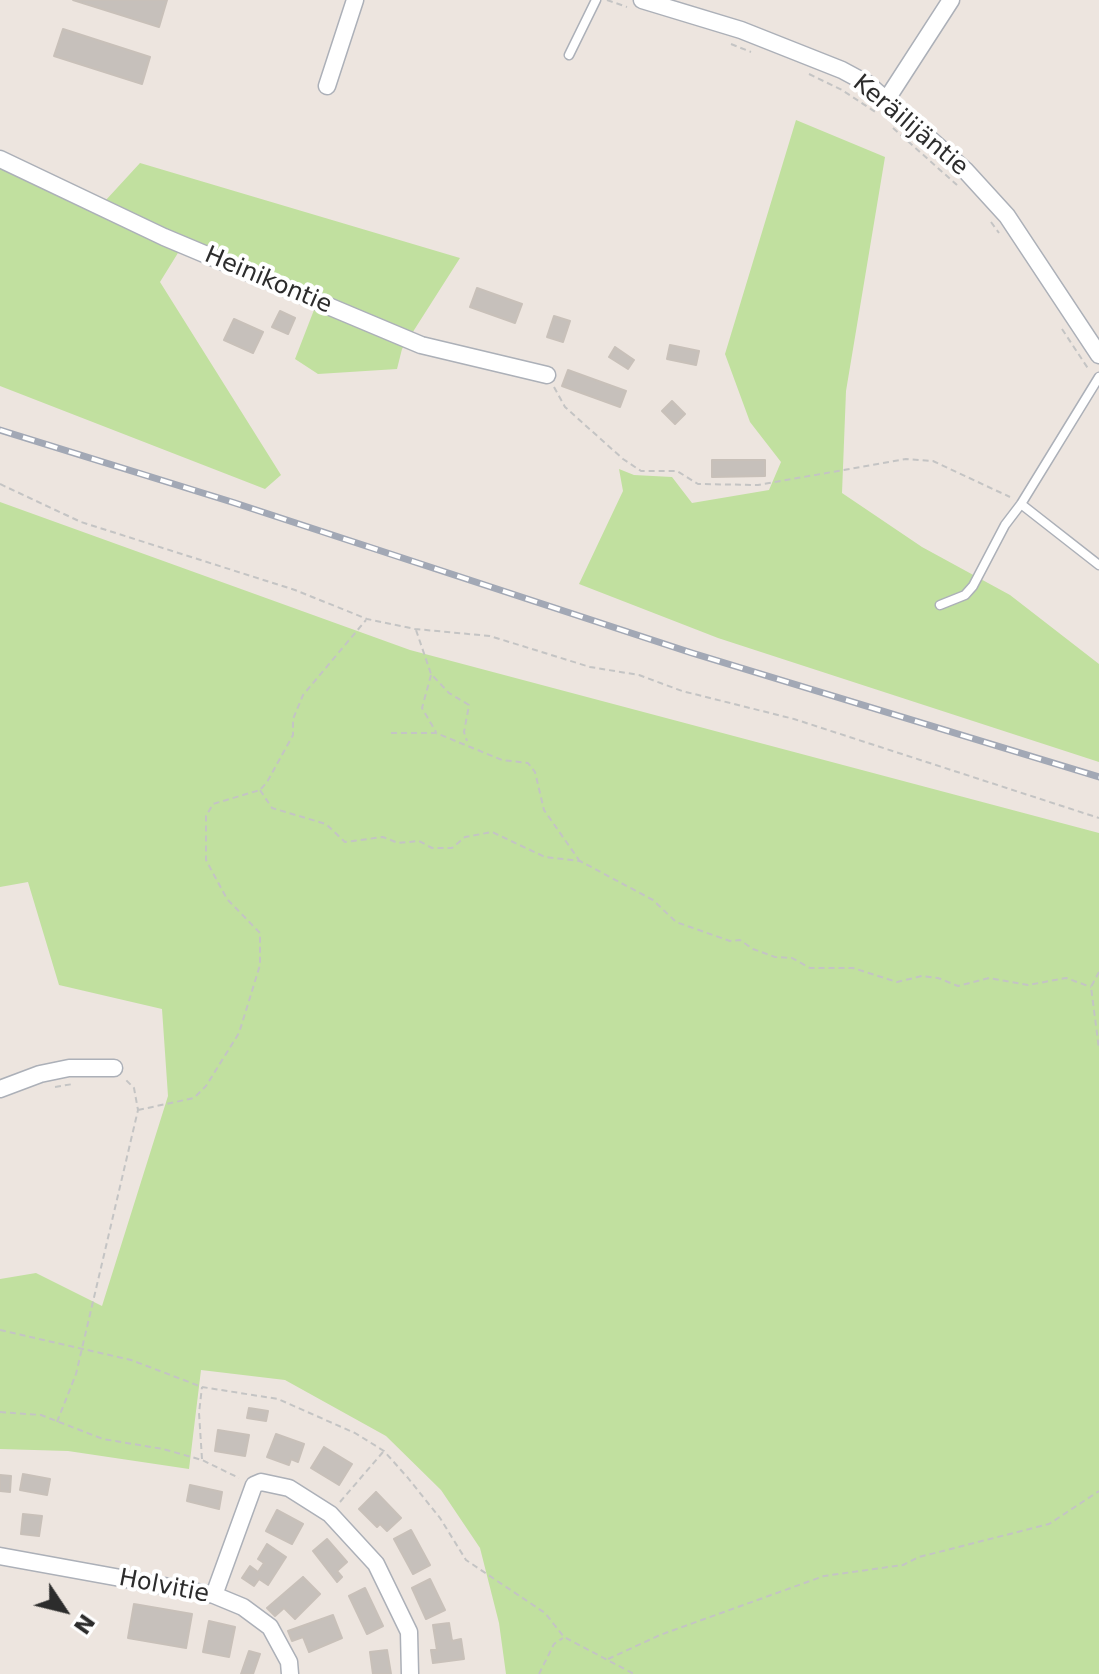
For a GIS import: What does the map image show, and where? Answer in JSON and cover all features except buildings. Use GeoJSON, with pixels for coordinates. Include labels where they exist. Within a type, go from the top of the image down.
{"type":"FeatureCollection","features":[{"type":"Feature","properties":{"kind":"street"},"geometry":{"type":"LineString","coordinates":[[327,86],[355,0]]}},
{"type":"Feature","properties":{"kind":"street"},"geometry":{"type":"LineString","coordinates":[[882,106],[951,0]]}},
{"type":"Feature","properties":{"kind":"street","name":"Keräilijäntie"},"geometry":{"type":"LineString","coordinates":[[636,4],[741,30],[842,70],[882,106],[965,170],[1007,216],[1099,355]]}},
{"type":"Feature","properties":{"kind":"street","name":"Heinikontie"},"geometry":{"type":"LineString","coordinates":[[0,159],[252,275],[421,345],[547,375]]}},
{"type":"Feature","properties":{"kind":"street"},"geometry":{"type":"LineString","coordinates":[[0,1089],[54,1071],[118,1076]]}},
{"type":"Feature","properties":{"kind":"street"},"geometry":{"type":"LineString","coordinates":[[214,1595],[254,1485],[261,1482],[289,1488],[330,1514],[376,1564],[409,1632],[410,1674]]}},
{"type":"Feature","properties":{"kind":"street","name":"Holvitie"},"geometry":{"type":"LineString","coordinates":[[0,1556],[214,1595],[243,1607],[270,1627],[289,1662],[290,1674]]}},
{"type":"Feature","properties":{"kind":"lane"},"geometry":{"type":"LineString","coordinates":[[569,55],[596,0]]}},
{"type":"Feature","properties":{"kind":"lane"},"geometry":{"type":"LineString","coordinates":[[940,605],[965,595],[973,586],[1005,525],[1098,379]]}},
{"type":"Feature","properties":{"kind":"lane"},"geometry":{"type":"LineString","coordinates":[[1021,504],[1099,565]]}},
{"type":"Feature","properties":{"kind":"path"},"geometry":{"type":"LineString","coordinates":[[606,0],[636,4]]}},
{"type":"Feature","properties":{"kind":"path"},"geometry":{"type":"LineString","coordinates":[[729,43],[758,54]]}},
{"type":"Feature","properties":{"kind":"path"},"geometry":{"type":"LineString","coordinates":[[802,71],[882,106]]}},
{"type":"Feature","properties":{"kind":"path"},"geometry":{"type":"LineString","coordinates":[[887,122],[961,188]]}},
{"type":"Feature","properties":{"kind":"path"},"geometry":{"type":"LineString","coordinates":[[984,213],[1003,238]]}},
{"type":"Feature","properties":{"kind":"path"},"geometry":{"type":"LineString","coordinates":[[1057,321],[1098,379]]}},
{"type":"Feature","properties":{"kind":"path"},"geometry":{"type":"LineString","coordinates":[[547,375],[565,407],[623,459],[641,471],[677,471],[698,484],[758,485],[892,461],[919,460],[962,472],[1021,504]]}},
{"type":"Feature","properties":{"kind":"path"},"geometry":{"type":"LineString","coordinates":[[0,484],[81,522],[295,590],[367,619],[415,629],[490,636],[581,664],[654,679],[682,691],[794,719],[1099,818]]}},
{"type":"Feature","properties":{"kind":"path"},"geometry":{"type":"LineString","coordinates":[[138,1110],[194,1098],[206,1086],[239,1033],[260,965],[260,933],[227,899],[206,860],[206,816],[213,804],[260,790],[277,767],[293,735],[293,719],[303,695],[367,619]]}},
{"type":"Feature","properties":{"kind":"path"},"geometry":{"type":"LineString","coordinates":[[415,629],[431,674],[449,693],[469,705],[464,732],[468,744]]}},
{"type":"Feature","properties":{"kind":"path"},"geometry":{"type":"LineString","coordinates":[[431,674],[422,708],[436,733]]}},
{"type":"Feature","properties":{"kind":"path"},"geometry":{"type":"LineString","coordinates":[[391,733],[436,733],[502,760],[528,763],[535,772],[544,810],[580,861]]}},
{"type":"Feature","properties":{"kind":"path"},"geometry":{"type":"LineString","coordinates":[[260,790],[272,808],[326,824],[345,842],[383,837],[398,843],[419,841],[432,848],[452,848],[465,837],[492,832],[545,857],[580,861],[653,900],[676,922],[730,941],[740,940],[753,949],[775,957],[792,958],[810,968],[853,968],[897,982],[922,976],[958,986],[989,978],[1028,985],[1066,978],[1091,987]]}},
{"type":"Feature","properties":{"kind":"path"},"geometry":{"type":"LineString","coordinates":[[1099,972],[1091,987],[1099,1049]]}},
{"type":"Feature","properties":{"kind":"path"},"geometry":{"type":"LineString","coordinates":[[57,1422],[83,1348],[138,1110],[134,1088],[118,1076]]}},
{"type":"Feature","properties":{"kind":"path"},"geometry":{"type":"LineString","coordinates":[[48,1089],[75,1084]]}},
{"type":"Feature","properties":{"kind":"path"},"geometry":{"type":"LineString","coordinates":[[0,1330],[131,1360],[202,1387],[278,1399],[355,1433],[384,1451],[440,1518],[466,1560],[545,1613],[564,1637],[634,1674]]}},
{"type":"Feature","properties":{"kind":"path"},"geometry":{"type":"LineString","coordinates":[[202,1387],[199,1413],[202,1460]]}},
{"type":"Feature","properties":{"kind":"path"},"geometry":{"type":"LineString","coordinates":[[0,1412],[25,1412],[103,1439],[163,1449],[202,1460],[254,1485]]}},
{"type":"Feature","properties":{"kind":"path"},"geometry":{"type":"LineString","coordinates":[[330,1514],[384,1451]]}},
{"type":"Feature","properties":{"kind":"path"},"geometry":{"type":"LineString","coordinates":[[608,1659],[660,1635],[824,1576],[903,1565],[919,1557],[1049,1524],[1099,1491]]}},
{"type":"Feature","properties":{"kind":"path"},"geometry":{"type":"LineString","coordinates":[[539,1674],[554,1644],[564,1637]]}},
{"type":"Feature","properties":{"kind":"green space"},"geometry":{"type":"Polygon","coordinates":[[[796,120],[885,157],[846,391],[842,493],[922,547],[1010,595],[1099,664],[1099,762],[718,638],[579,584],[623,491],[619,469],[634,475],[672,477],[692,503],[769,490],[781,462],[750,422],[725,354],[796,120]]]}},
{"type":"Feature","properties":{"kind":"green space"},"geometry":{"type":"Polygon","coordinates":[[[140,163],[460,258],[402,349],[397,369],[318,374],[295,359],[319,297],[186,240],[160,282],[281,475],[265,489],[0,386],[0,166],[94,213],[140,163]]]}},
{"type":"Feature","properties":{"kind":"green space"},"geometry":{"type":"Polygon","coordinates":[[[0,502],[410,650],[1099,833],[1099,1674],[506,1674],[499,1623],[480,1548],[441,1490],[386,1436],[285,1380],[201,1370],[189,1469],[68,1451],[0,1449],[0,1279],[36,1273],[102,1306],[168,1096],[162,1009],[59,985],[28,882],[0,887],[0,502]]]}},
{"type":"Feature","properties":{"kind":"railway"},"geometry":{"type":"LineString","coordinates":[[0,430],[235,503],[692,653],[1099,777]]}}]}
